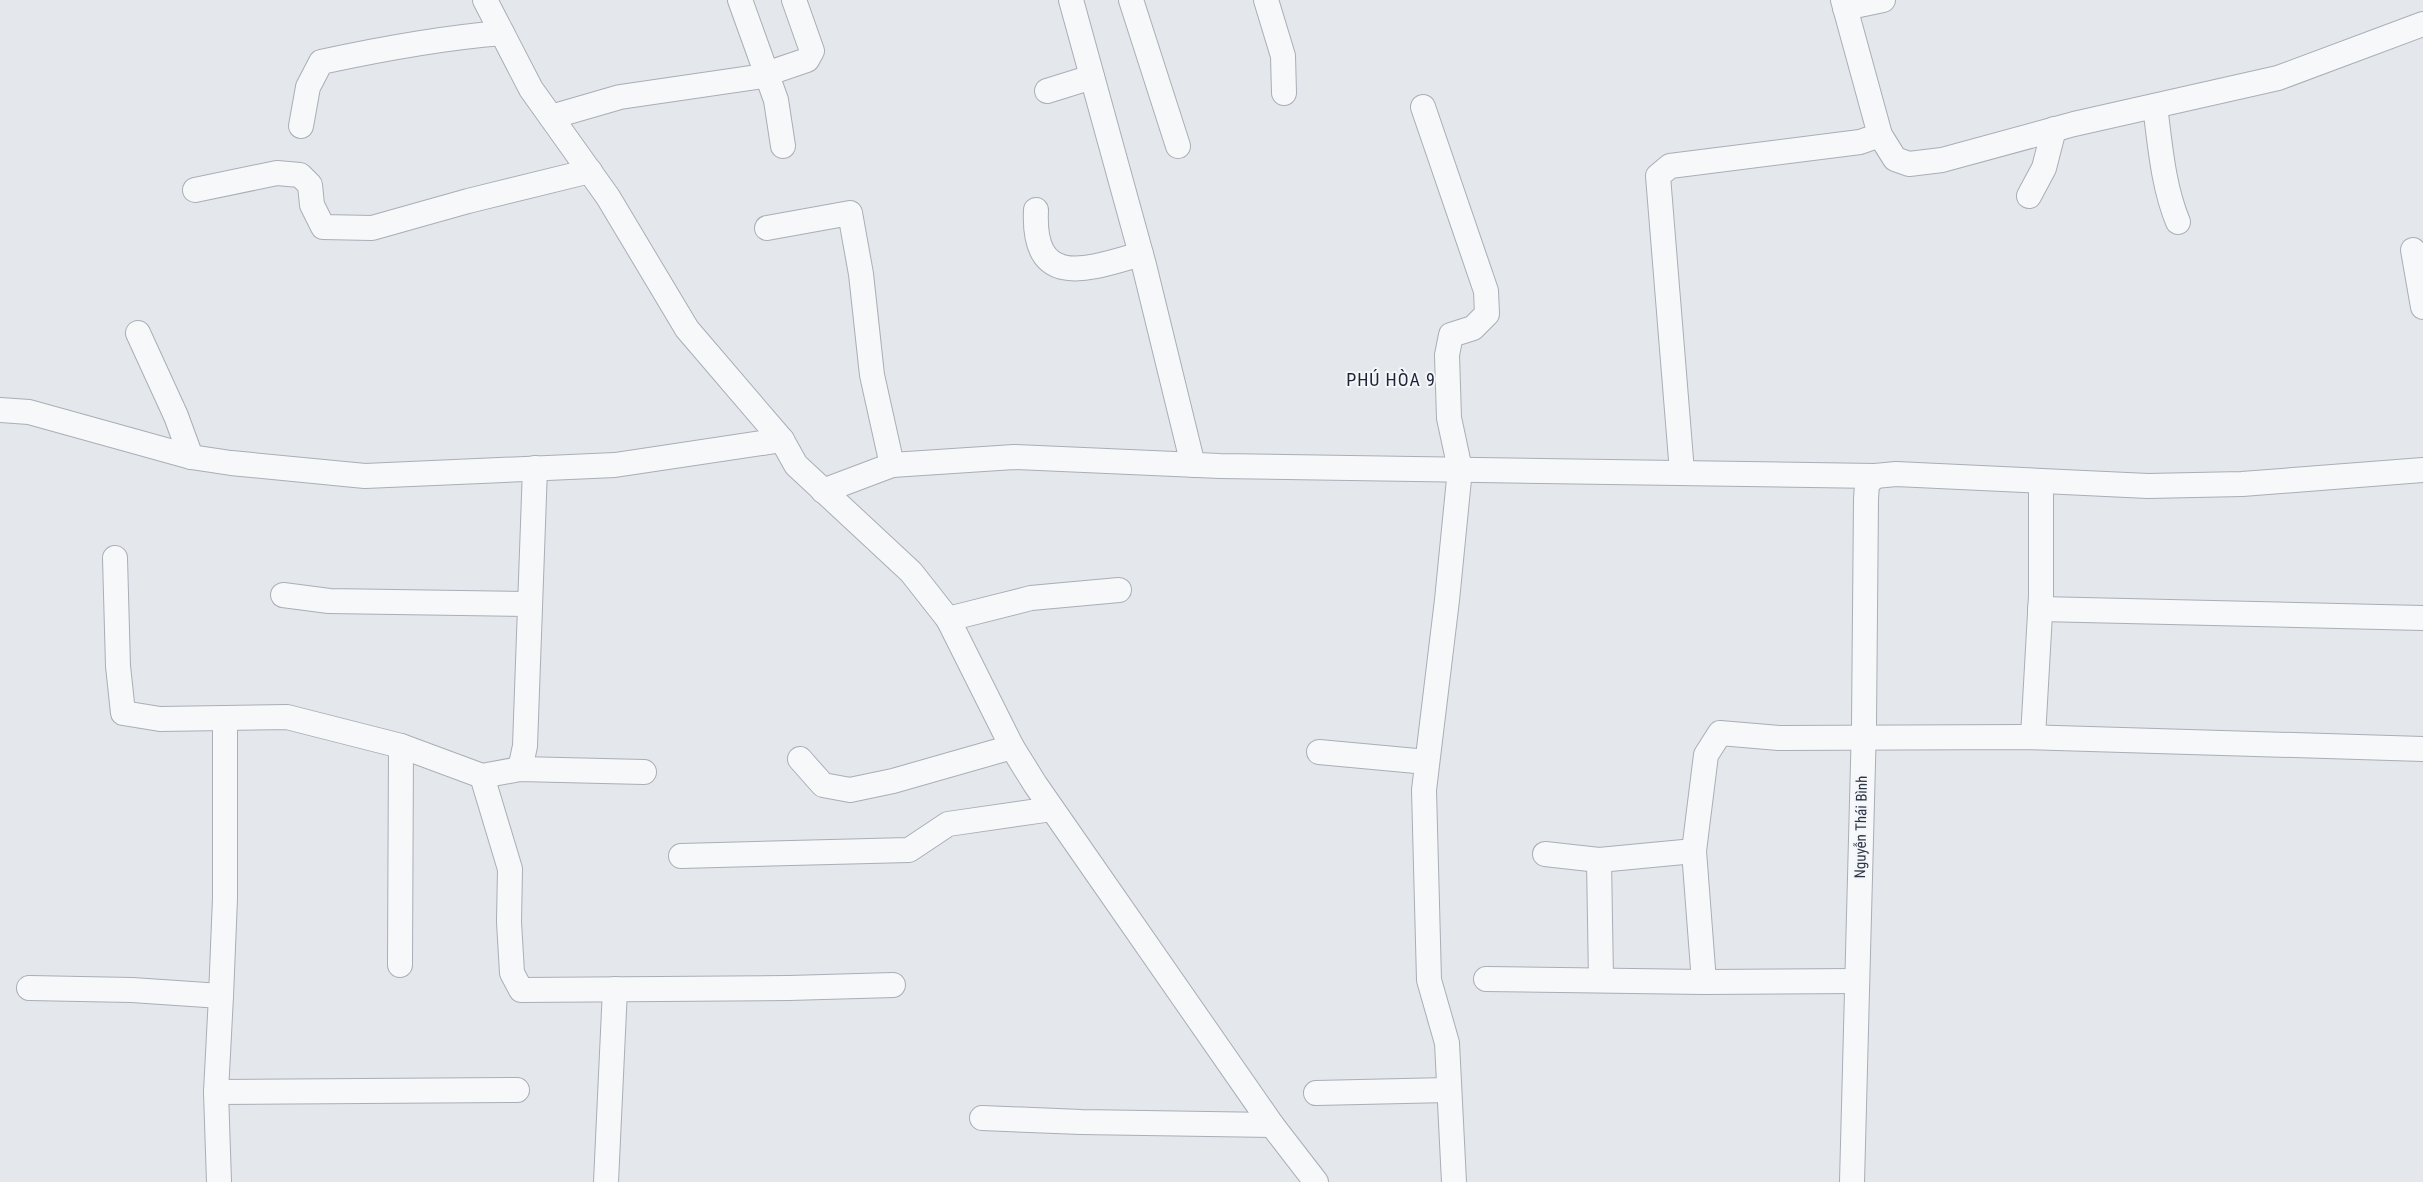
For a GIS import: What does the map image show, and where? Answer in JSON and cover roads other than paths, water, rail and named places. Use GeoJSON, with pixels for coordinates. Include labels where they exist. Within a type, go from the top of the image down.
{"type":"FeatureCollection","features":[{"type":"Feature","properties":{"kind":"street"},"geometry":{"type":"LineString","coordinates":[[485,0],[531,89],[608,196],[687,329],[782,440],[796,465],[911,572],[948,619],[1012,747],[1052,808],[1272,1125],[1316,1182]]}},
{"type":"Feature","properties":{"kind":"street"},"geometry":{"type":"LineString","coordinates":[[740,0],[776,100],[783,146]]}},
{"type":"Feature","properties":{"kind":"street"},"geometry":{"type":"LineString","coordinates":[[551,118],[620,97],[767,74],[807,60],[812,51],[794,0]]}},
{"type":"Feature","properties":{"kind":"street"},"geometry":{"type":"LineString","coordinates":[[1072,0],[1141,254],[1192,465]]}},
{"type":"Feature","properties":{"kind":"street"},"geometry":{"type":"LineString","coordinates":[[1131,0],[1178,146]]}},
{"type":"Feature","properties":{"kind":"street"},"geometry":{"type":"LineString","coordinates":[[1266,0],[1284,56],[1284,93]]}},
{"type":"Feature","properties":{"kind":"street"},"geometry":{"type":"LineString","coordinates":[[1883,0],[1844,4],[1880,135],[1894,159],[1909,164],[1942,160],[2054,129],[2278,78],[2423,24]]}},
{"type":"Feature","properties":{"kind":"street"},"geometry":{"type":"LineString","coordinates":[[301,126],[308,87],[321,62],[396,45],[451,37],[502,33]]}},
{"type":"Feature","properties":{"kind":"street"},"geometry":{"type":"LineString","coordinates":[[1047,91],[1092,77]]}},
{"type":"Feature","properties":{"kind":"street"},"geometry":{"type":"LineString","coordinates":[[2155,106],[2163,164],[2173,209],[2178,222]]}},
{"type":"Feature","properties":{"kind":"street"},"geometry":{"type":"LineString","coordinates":[[1423,107],[1486,291],[1487,314],[1473,328],[1451,335],[1448,355],[1449,418],[1460,469],[1447,600],[1424,790],[1429,980],[1447,1043],[1454,1182]]}},
{"type":"Feature","properties":{"kind":"street"},"geometry":{"type":"LineString","coordinates":[[2029,196],[2044,168],[2054,129]]}},
{"type":"Feature","properties":{"kind":"street"},"geometry":{"type":"LineString","coordinates":[[1682,472],[1658,176],[1670,166],[1860,142],[1880,135]]}},
{"type":"Feature","properties":{"kind":"street"},"geometry":{"type":"LineString","coordinates":[[195,190],[277,173],[300,175],[310,185],[312,205],[323,227],[372,228],[468,200],[590,171]]}},
{"type":"Feature","properties":{"kind":"street"},"geometry":{"type":"LineString","coordinates":[[1036,210],[1035,231],[1046,258],[1063,269],[1094,268],[1141,254]]}},
{"type":"Feature","properties":{"kind":"street"},"geometry":{"type":"LineString","coordinates":[[767,228],[850,213],[861,274],[872,375],[892,465]]}},
{"type":"Feature","properties":{"kind":"street"},"geometry":{"type":"LineString","coordinates":[[2413,250],[2423,307]]}},
{"type":"Feature","properties":{"kind":"street"},"geometry":{"type":"LineString","coordinates":[[138,333],[176,416],[191,457]]}},
{"type":"Feature","properties":{"kind":"street"},"geometry":{"type":"LineString","coordinates":[[0,410],[30,412],[191,457],[230,463],[365,476],[615,465],[782,440]]}},
{"type":"Feature","properties":{"kind":"street"},"geometry":{"type":"LineString","coordinates":[[824,491],[892,465],[1014,457],[1192,465],[1876,476],[1896,474],[2148,486],[2242,484],[2423,470]]}},
{"type":"Feature","properties":{"kind":"street"},"geometry":{"type":"LineString","coordinates":[[520,769],[525,746],[535,468]]}},
{"type":"Feature","properties":{"kind":"street","name":"Nguyễn Thái Bình"},"geometry":{"type":"LineString","coordinates":[[1852,1182],[1863,737],[1866,499],[1868,484],[1876,476]]}},
{"type":"Feature","properties":{"kind":"street"},"geometry":{"type":"LineString","coordinates":[[2033,737],[2040,608],[2040,481]]}},
{"type":"Feature","properties":{"kind":"street"},"geometry":{"type":"LineString","coordinates":[[114,558],[118,666],[124,713],[160,719],[287,717],[401,746],[482,776],[520,769],[644,772]]}},
{"type":"Feature","properties":{"kind":"street"},"geometry":{"type":"LineString","coordinates":[[948,619],[1031,598],[1119,590]]}},
{"type":"Feature","properties":{"kind":"street"},"geometry":{"type":"LineString","coordinates":[[283,595],[328,601],[529,604]]}},
{"type":"Feature","properties":{"kind":"street"},"geometry":{"type":"LineString","coordinates":[[2040,608],[2423,618]]}},
{"type":"Feature","properties":{"kind":"street"},"geometry":{"type":"LineString","coordinates":[[219,1182],[216,1092],[225,898],[225,718]]}},
{"type":"Feature","properties":{"kind":"street"},"geometry":{"type":"LineString","coordinates":[[1704,982],[1694,851],[1706,755],[1720,733],[1779,738],[2033,737],[2423,749]]}},
{"type":"Feature","properties":{"kind":"street"},"geometry":{"type":"LineString","coordinates":[[400,965],[401,746]]}},
{"type":"Feature","properties":{"kind":"street"},"geometry":{"type":"LineString","coordinates":[[800,759],[823,785],[850,790],[893,781],[1012,747]]}},
{"type":"Feature","properties":{"kind":"street"},"geometry":{"type":"LineString","coordinates":[[1319,752],[1427,762]]}},
{"type":"Feature","properties":{"kind":"street"},"geometry":{"type":"LineString","coordinates":[[482,776],[510,869],[509,922],[512,973],[520,990],[893,985]]}},
{"type":"Feature","properties":{"kind":"street"},"geometry":{"type":"LineString","coordinates":[[681,856],[909,850],[948,824],[1052,808]]}},
{"type":"Feature","properties":{"kind":"street"},"geometry":{"type":"LineString","coordinates":[[1545,854],[1599,860],[1694,851]]}},
{"type":"Feature","properties":{"kind":"street"},"geometry":{"type":"LineString","coordinates":[[1599,860],[1601,980]]}},
{"type":"Feature","properties":{"kind":"street"},"geometry":{"type":"LineString","coordinates":[[1486,979],[1704,982],[1857,981]]}},
{"type":"Feature","properties":{"kind":"street"},"geometry":{"type":"LineString","coordinates":[[29,988],[132,990],[220,996]]}},
{"type":"Feature","properties":{"kind":"street"},"geometry":{"type":"LineString","coordinates":[[606,1182],[614,990]]}},
{"type":"Feature","properties":{"kind":"street"},"geometry":{"type":"LineString","coordinates":[[216,1092],[517,1090]]}},
{"type":"Feature","properties":{"kind":"street"},"geometry":{"type":"LineString","coordinates":[[1316,1093],[1448,1090]]}},
{"type":"Feature","properties":{"kind":"street"},"geometry":{"type":"LineString","coordinates":[[982,1118],[1081,1122],[1272,1125]]}},
{"type":"Feature","properties":{"kind":"district","name":"PHÚ HÒA 9"},"geometry":{"type":"Point","coordinates":[1391,380]}}]}
